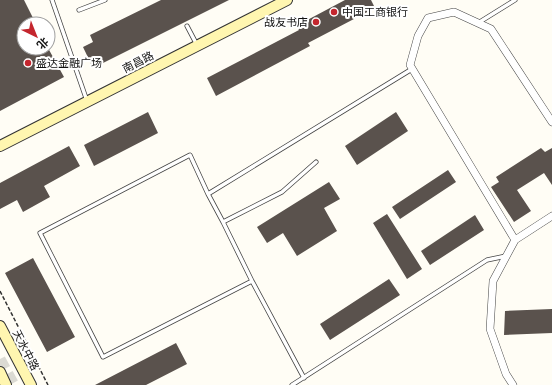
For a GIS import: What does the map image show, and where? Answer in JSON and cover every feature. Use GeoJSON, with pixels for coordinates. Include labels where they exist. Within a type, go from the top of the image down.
{"type":"FeatureCollection","features":[{"type":"Feature","properties":{"kind":"main road","name":"南昌路"},"geometry":{"type":"LineString","coordinates":[[0,146],[287,0]]}},
{"type":"Feature","properties":{"kind":"main road","name":"天水中路"},"geometry":{"type":"LineString","coordinates":[[0,326],[31,385]]}},
{"type":"Feature","properties":{"kind":"main road"},"geometry":{"type":"LineString","coordinates":[[0,372],[6,385]]}},
{"type":"Feature","properties":{"kind":"street"},"geometry":{"type":"LineString","coordinates":[[515,240],[410,65],[418,36],[428,18],[454,12],[491,29],[552,122]]}},
{"type":"Feature","properties":{"kind":"street"},"geometry":{"type":"LineString","coordinates":[[513,385],[506,374],[490,329],[492,280],[515,240],[552,216]]}},
{"type":"Feature","properties":{"kind":"lane"},"geometry":{"type":"LineString","coordinates":[[52,0],[87,102]]}},
{"type":"Feature","properties":{"kind":"lane"},"geometry":{"type":"LineString","coordinates":[[79,10],[105,0]]}},
{"type":"Feature","properties":{"kind":"lane"},"geometry":{"type":"LineString","coordinates":[[478,23],[514,0]]}},
{"type":"Feature","properties":{"kind":"lane"},"geometry":{"type":"LineString","coordinates":[[187,26],[197,46]]}},
{"type":"Feature","properties":{"kind":"lane"},"geometry":{"type":"LineString","coordinates":[[208,194],[412,69]]}},
{"type":"Feature","properties":{"kind":"lane"},"geometry":{"type":"LineString","coordinates":[[252,281],[103,357],[40,233],[190,155],[252,281],[304,378]]}},
{"type":"Feature","properties":{"kind":"lane"},"geometry":{"type":"LineString","coordinates":[[223,222],[282,192],[316,162]]}},
{"type":"Feature","properties":{"kind":"lane"},"geometry":{"type":"LineString","coordinates":[[292,385],[487,260],[507,256]]}},
{"type":"Feature","properties":{"kind":"path"},"geometry":{"type":"LineString","coordinates":[[0,291],[48,385]]}},
{"type":"Feature","properties":{"kind":"building","name":"盛达金融广场"},"geometry":{"type":"Polygon","coordinates":[[[0,0],[24,0],[32,16],[16,16],[16,56],[52,56],[64,77],[0,111],[0,0]]]}},
{"type":"Feature","properties":{"kind":"building"},"geometry":{"type":"Polygon","coordinates":[[[161,0],[229,0],[93,68],[83,47],[93,42],[90,35],[161,0]]]}},
{"type":"Feature","properties":{"kind":"building"},"geometry":{"type":"Polygon","coordinates":[[[345,0],[371,0],[375,8],[308,43],[310,46],[216,96],[207,78],[299,30],[296,26],[345,0]]]}},
{"type":"Feature","properties":{"kind":"building"},"geometry":{"type":"Polygon","coordinates":[[[148,112],[158,133],[94,166],[84,145],[148,112]]]}},
{"type":"Feature","properties":{"kind":"building"},"geometry":{"type":"Polygon","coordinates":[[[396,112],[408,131],[357,165],[345,146],[396,112]]]}},
{"type":"Feature","properties":{"kind":"building"},"geometry":{"type":"Polygon","coordinates":[[[69,146],[80,166],[44,186],[50,197],[23,212],[17,200],[0,209],[0,183],[69,146]]]}},
{"type":"Feature","properties":{"kind":"building"},"geometry":{"type":"Polygon","coordinates":[[[541,148],[545,152],[552,148],[552,185],[544,173],[517,190],[531,211],[514,222],[491,187],[499,182],[496,177],[541,148]]]}},
{"type":"Feature","properties":{"kind":"building"},"geometry":{"type":"Polygon","coordinates":[[[448,170],[456,182],[400,219],[392,207],[448,170]]]}},
{"type":"Feature","properties":{"kind":"building"},"geometry":{"type":"Polygon","coordinates":[[[329,182],[340,199],[324,208],[337,231],[297,256],[283,233],[267,243],[257,227],[329,182]]]}},
{"type":"Feature","properties":{"kind":"building"},"geometry":{"type":"Polygon","coordinates":[[[387,214],[422,269],[407,279],[373,223],[387,214]]]}},
{"type":"Feature","properties":{"kind":"building"},"geometry":{"type":"Polygon","coordinates":[[[475,215],[484,230],[430,265],[421,251],[475,215]]]}},
{"type":"Feature","properties":{"kind":"building"},"geometry":{"type":"Polygon","coordinates":[[[33,258],[75,337],[47,352],[5,273],[33,258]]]}},
{"type":"Feature","properties":{"kind":"building"},"geometry":{"type":"Polygon","coordinates":[[[389,279],[400,295],[330,340],[320,324],[389,279]]]}},
{"type":"Feature","properties":{"kind":"building"},"geometry":{"type":"Polygon","coordinates":[[[552,309],[552,333],[504,335],[505,311],[552,309]]]}},
{"type":"Feature","properties":{"kind":"building"},"geometry":{"type":"Polygon","coordinates":[[[176,343],[187,364],[146,385],[95,385],[176,343]]]}},
{"type":"Feature","properties":{"kind":"tunnel"},"geometry":{"type":"LineString","coordinates":[[0,359],[14,385]]}},
{"type":"Feature","properties":{"kind":"place","name":"中国工商银行"},"geometry":{"type":"Point","coordinates":[334,12]}},
{"type":"Feature","properties":{"kind":"place","name":"战友书店"},"geometry":{"type":"Point","coordinates":[316,22]}},
{"type":"Feature","properties":{"kind":"place","name":"盛达金融广场"},"geometry":{"type":"Point","coordinates":[28,63]}}]}
